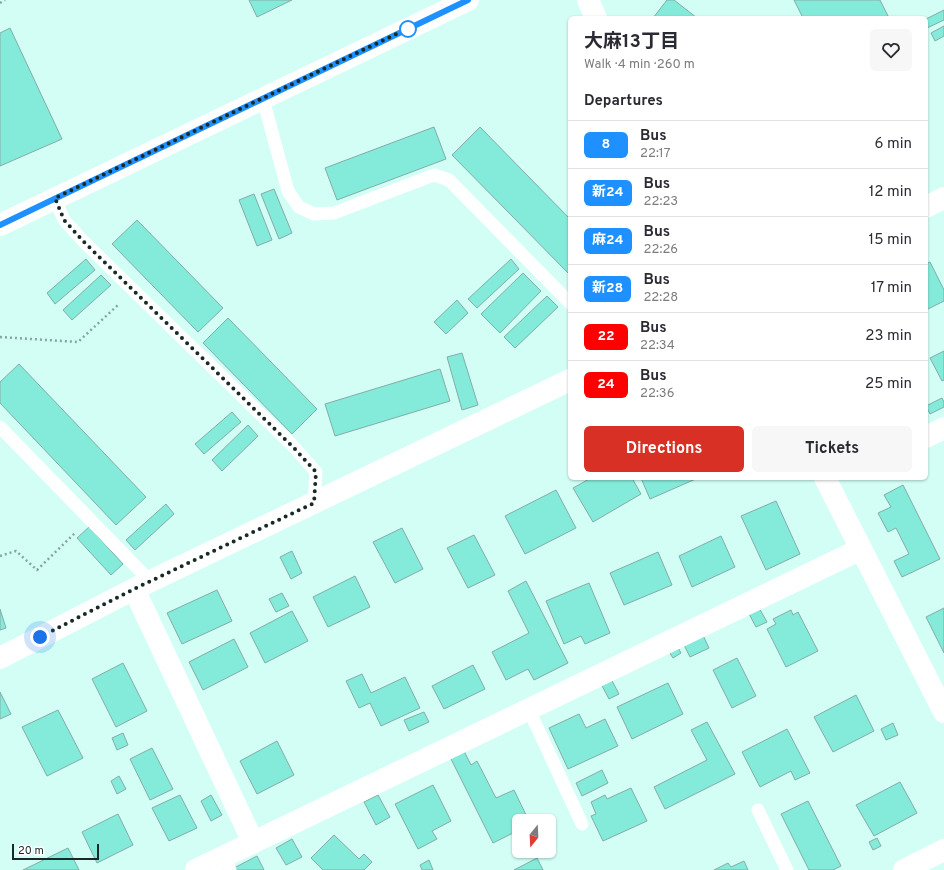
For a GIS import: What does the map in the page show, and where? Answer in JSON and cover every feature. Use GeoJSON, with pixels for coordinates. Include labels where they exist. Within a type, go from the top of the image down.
{"type":"FeatureCollection","features":[{"type":"Feature","properties":{"kind":"street"},"geometry":{"type":"LineString","coordinates":[[0,225],[468,0]]}},
{"type":"Feature","properties":{"kind":"street"},"geometry":{"type":"LineString","coordinates":[[588,0],[595,16]]}},
{"type":"Feature","properties":{"kind":"street"},"geometry":{"type":"LineString","coordinates":[[928,206],[944,198]]}},
{"type":"Feature","properties":{"kind":"street"},"geometry":{"type":"LineString","coordinates":[[0,658],[142,585],[568,381]]}},
{"type":"Feature","properties":{"kind":"street"},"geometry":{"type":"LineString","coordinates":[[928,436],[944,428]]}},
{"type":"Feature","properties":{"kind":"street"},"geometry":{"type":"LineString","coordinates":[[831,480],[861,549],[944,711]]}},
{"type":"Feature","properties":{"kind":"street"},"geometry":{"type":"LineString","coordinates":[[196,870],[227,863],[253,842],[861,549]]}},
{"type":"Feature","properties":{"kind":"street"},"geometry":{"type":"LineString","coordinates":[[142,585],[253,842]]}},
{"type":"Feature","properties":{"kind":"street"},"geometry":{"type":"LineString","coordinates":[[904,870],[944,850]]}},
{"type":"Feature","properties":{"kind":"lane"},"geometry":{"type":"LineString","coordinates":[[263,99],[288,191],[299,207],[314,214],[334,213],[434,175],[449,180],[568,302]]}},
{"type":"Feature","properties":{"kind":"lane"},"geometry":{"type":"LineString","coordinates":[[55,198],[64,220],[84,242],[294,448],[316,472],[314,503]]}},
{"type":"Feature","properties":{"kind":"lane"},"geometry":{"type":"LineString","coordinates":[[0,427],[89,519],[142,585]]}},
{"type":"Feature","properties":{"kind":"lane"},"geometry":{"type":"LineString","coordinates":[[529,710],[582,824]]}},
{"type":"Feature","properties":{"kind":"lane"},"geometry":{"type":"LineString","coordinates":[[758,810],[787,870]]}},
{"type":"Feature","properties":{"kind":"path"},"geometry":{"type":"LineString","coordinates":[[0,3],[5,0]]}},
{"type":"Feature","properties":{"kind":"path"},"geometry":{"type":"LineString","coordinates":[[0,337],[78,342],[134,291]]}},
{"type":"Feature","properties":{"kind":"path"},"geometry":{"type":"LineString","coordinates":[[0,556],[16,551],[37,570],[89,519]]}},
{"type":"Feature","properties":{"kind":"building"},"geometry":{"type":"Polygon","coordinates":[[[249,0],[292,0],[257,17],[249,0]]]}},
{"type":"Feature","properties":{"kind":"building"},"geometry":{"type":"Polygon","coordinates":[[[667,0],[674,0],[694,16],[655,16],[667,0]]]}},
{"type":"Feature","properties":{"kind":"building"},"geometry":{"type":"Polygon","coordinates":[[[794,0],[880,0],[888,16],[802,16],[794,0]]]}},
{"type":"Feature","properties":{"kind":"building"},"geometry":{"type":"Polygon","coordinates":[[[944,10],[944,20],[928,28],[928,18],[944,10]]]}},
{"type":"Feature","properties":{"kind":"building"},"geometry":{"type":"Polygon","coordinates":[[[944,26],[944,36],[935,41],[931,33],[944,26]]]}},
{"type":"Feature","properties":{"kind":"building"},"geometry":{"type":"Polygon","coordinates":[[[10,28],[62,139],[0,166],[0,33],[10,28]]]}},
{"type":"Feature","properties":{"kind":"building"},"geometry":{"type":"Polygon","coordinates":[[[434,127],[446,159],[337,200],[325,168],[434,127]]]}},
{"type":"Feature","properties":{"kind":"building"},"geometry":{"type":"Polygon","coordinates":[[[480,127],[568,217],[568,273],[452,155],[480,127]]]}},
{"type":"Feature","properties":{"kind":"building"},"geometry":{"type":"Polygon","coordinates":[[[274,189],[292,233],[279,239],[261,194],[274,189]]]}},
{"type":"Feature","properties":{"kind":"building"},"geometry":{"type":"Polygon","coordinates":[[[254,194],[272,240],[257,246],[239,200],[254,194]]]}},
{"type":"Feature","properties":{"kind":"building"},"geometry":{"type":"Polygon","coordinates":[[[137,220],[223,308],[198,332],[112,244],[137,220]]]}},
{"type":"Feature","properties":{"kind":"building"},"geometry":{"type":"Polygon","coordinates":[[[86,259],[95,270],[55,304],[47,293],[86,259]]]}},
{"type":"Feature","properties":{"kind":"building"},"geometry":{"type":"Polygon","coordinates":[[[511,259],[519,269],[477,308],[468,299],[511,259]]]}},
{"type":"Feature","properties":{"kind":"building"},"geometry":{"type":"Polygon","coordinates":[[[930,262],[944,290],[944,301],[928,309],[928,263],[930,262]]]}},
{"type":"Feature","properties":{"kind":"building"},"geometry":{"type":"Polygon","coordinates":[[[523,273],[541,291],[500,333],[481,314],[523,273]]]}},
{"type":"Feature","properties":{"kind":"building"},"geometry":{"type":"Polygon","coordinates":[[[101,275],[111,285],[72,320],[63,310],[101,275]]]}},
{"type":"Feature","properties":{"kind":"building"},"geometry":{"type":"Polygon","coordinates":[[[547,296],[558,307],[515,348],[504,337],[547,296]]]}},
{"type":"Feature","properties":{"kind":"building"},"geometry":{"type":"Polygon","coordinates":[[[457,300],[468,313],[446,334],[434,322],[457,300]]]}},
{"type":"Feature","properties":{"kind":"building"},"geometry":{"type":"Polygon","coordinates":[[[228,318],[317,409],[292,434],[203,343],[228,318]]]}},
{"type":"Feature","properties":{"kind":"building"},"geometry":{"type":"Polygon","coordinates":[[[944,351],[944,380],[942,381],[930,358],[944,351]]]}},
{"type":"Feature","properties":{"kind":"building"},"geometry":{"type":"Polygon","coordinates":[[[462,353],[478,405],[462,410],[447,357],[462,353]]]}},
{"type":"Feature","properties":{"kind":"building"},"geometry":{"type":"Polygon","coordinates":[[[19,364],[146,497],[116,525],[0,403],[0,382],[19,364]]]}},
{"type":"Feature","properties":{"kind":"building"},"geometry":{"type":"Polygon","coordinates":[[[440,369],[450,401],[335,436],[325,404],[440,369]]]}},
{"type":"Feature","properties":{"kind":"building"},"geometry":{"type":"Polygon","coordinates":[[[942,398],[944,402],[944,407],[930,414],[928,405],[942,398]]]}},
{"type":"Feature","properties":{"kind":"building"},"geometry":{"type":"Polygon","coordinates":[[[232,412],[241,422],[204,454],[195,444],[232,412]]]}},
{"type":"Feature","properties":{"kind":"building"},"geometry":{"type":"Polygon","coordinates":[[[248,425],[258,436],[222,471],[212,460],[248,425]]]}},
{"type":"Feature","properties":{"kind":"building"},"geometry":{"type":"Polygon","coordinates":[[[587,480],[633,480],[641,494],[593,522],[573,488],[587,480]]]}},
{"type":"Feature","properties":{"kind":"building"},"geometry":{"type":"Polygon","coordinates":[[[642,480],[693,480],[650,499],[642,480]]]}},
{"type":"Feature","properties":{"kind":"building"},"geometry":{"type":"Polygon","coordinates":[[[903,485],[940,559],[902,577],[894,561],[909,554],[896,528],[888,532],[878,513],[891,507],[884,495],[903,485]]]}},
{"type":"Feature","properties":{"kind":"building"},"geometry":{"type":"Polygon","coordinates":[[[556,490],[576,528],[525,554],[505,516],[556,490]]]}},
{"type":"Feature","properties":{"kind":"building"},"geometry":{"type":"Polygon","coordinates":[[[776,501],[800,554],[766,570],[741,516],[776,501]]]}},
{"type":"Feature","properties":{"kind":"building"},"geometry":{"type":"Polygon","coordinates":[[[166,504],[174,514],[135,550],[126,540],[166,504]]]}},
{"type":"Feature","properties":{"kind":"building"},"geometry":{"type":"Polygon","coordinates":[[[89,527],[123,564],[111,575],[77,538],[89,527]]]}},
{"type":"Feature","properties":{"kind":"building"},"geometry":{"type":"Polygon","coordinates":[[[402,528],[423,569],[395,583],[373,542],[402,528]]]}},
{"type":"Feature","properties":{"kind":"building"},"geometry":{"type":"Polygon","coordinates":[[[474,535],[495,575],[468,588],[447,548],[474,535]]]}},
{"type":"Feature","properties":{"kind":"building"},"geometry":{"type":"Polygon","coordinates":[[[721,536],[735,567],[692,587],[679,556],[721,536]]]}},
{"type":"Feature","properties":{"kind":"building"},"geometry":{"type":"Polygon","coordinates":[[[292,551],[302,573],[291,579],[280,557],[292,551]]]}},
{"type":"Feature","properties":{"kind":"building"},"geometry":{"type":"Polygon","coordinates":[[[658,552],[672,585],[624,605],[610,573],[658,552]]]}},
{"type":"Feature","properties":{"kind":"building"},"geometry":{"type":"Polygon","coordinates":[[[355,576],[370,607],[328,627],[313,597],[355,576]]]}},
{"type":"Feature","properties":{"kind":"building"},"geometry":{"type":"Polygon","coordinates":[[[526,581],[568,663],[534,680],[528,669],[506,680],[492,652],[529,633],[508,591],[526,581]]]}},
{"type":"Feature","properties":{"kind":"building"},"geometry":{"type":"Polygon","coordinates":[[[589,583],[610,633],[585,644],[581,636],[564,644],[546,601],[589,583]]]}},
{"type":"Feature","properties":{"kind":"building"},"geometry":{"type":"Polygon","coordinates":[[[217,590],[232,621],[182,644],[167,613],[217,590]]]}},
{"type":"Feature","properties":{"kind":"building"},"geometry":{"type":"Polygon","coordinates":[[[282,593],[289,606],[276,612],[269,599],[282,593]]]}},
{"type":"Feature","properties":{"kind":"building"},"geometry":{"type":"Polygon","coordinates":[[[758,606],[767,622],[756,627],[748,612],[758,606]]]}},
{"type":"Feature","properties":{"kind":"building"},"geometry":{"type":"Polygon","coordinates":[[[944,608],[944,653],[926,617],[944,608]]]}},
{"type":"Feature","properties":{"kind":"building"},"geometry":{"type":"Polygon","coordinates":[[[0,609],[6,628],[0,630],[0,609]]]}},
{"type":"Feature","properties":{"kind":"building"},"geometry":{"type":"Polygon","coordinates":[[[791,610],[793,615],[798,612],[818,651],[786,667],[767,629],[776,624],[773,619],[791,610]]]}},
{"type":"Feature","properties":{"kind":"building"},"geometry":{"type":"Polygon","coordinates":[[[292,611],[308,641],[265,663],[250,633],[292,611]]]}},
{"type":"Feature","properties":{"kind":"building"},"geometry":{"type":"Polygon","coordinates":[[[701,631],[709,648],[690,657],[682,641],[701,631]]]}},
{"type":"Feature","properties":{"kind":"building"},"geometry":{"type":"Polygon","coordinates":[[[234,639],[248,667],[203,690],[189,662],[234,639]]]}},
{"type":"Feature","properties":{"kind":"building"},"geometry":{"type":"Polygon","coordinates":[[[676,644],[681,653],[673,658],[667,649],[676,644]]]}},
{"type":"Feature","properties":{"kind":"building"},"geometry":{"type":"Polygon","coordinates":[[[737,658],[756,696],[732,708],[713,670],[737,658]]]}},
{"type":"Feature","properties":{"kind":"building"},"geometry":{"type":"Polygon","coordinates":[[[123,663],[147,711],[116,727],[92,679],[123,663]]]}},
{"type":"Feature","properties":{"kind":"building"},"geometry":{"type":"Polygon","coordinates":[[[473,665],[485,689],[444,709],[432,686],[473,665]]]}},
{"type":"Feature","properties":{"kind":"building"},"geometry":{"type":"Polygon","coordinates":[[[362,674],[371,693],[405,677],[420,708],[381,726],[370,703],[359,708],[346,681],[362,674]]]}},
{"type":"Feature","properties":{"kind":"building"},"geometry":{"type":"Polygon","coordinates":[[[609,675],[619,694],[609,699],[599,680],[609,675]]]}},
{"type":"Feature","properties":{"kind":"building"},"geometry":{"type":"Polygon","coordinates":[[[668,683],[683,714],[632,739],[617,707],[668,683]]]}},
{"type":"Feature","properties":{"kind":"building"},"geometry":{"type":"Polygon","coordinates":[[[0,692],[11,714],[0,719],[0,692]]]}},
{"type":"Feature","properties":{"kind":"building"},"geometry":{"type":"Polygon","coordinates":[[[856,695],[874,731],[833,752],[814,717],[856,695]]]}},
{"type":"Feature","properties":{"kind":"building"},"geometry":{"type":"Polygon","coordinates":[[[58,710],[83,758],[47,776],[22,727],[58,710]]]}},
{"type":"Feature","properties":{"kind":"building"},"geometry":{"type":"Polygon","coordinates":[[[424,712],[429,722],[409,731],[404,720],[424,712]]]}},
{"type":"Feature","properties":{"kind":"building"},"geometry":{"type":"Polygon","coordinates":[[[579,714],[586,728],[605,719],[618,746],[568,769],[549,728],[579,714]]]}},
{"type":"Feature","properties":{"kind":"building"},"geometry":{"type":"Polygon","coordinates":[[[707,722],[735,774],[665,809],[654,787],[707,760],[691,730],[707,722]]]}},
{"type":"Feature","properties":{"kind":"building"},"geometry":{"type":"Polygon","coordinates":[[[893,723],[898,735],[886,740],[881,729],[893,723]]]}},
{"type":"Feature","properties":{"kind":"building"},"geometry":{"type":"Polygon","coordinates":[[[787,729],[810,773],[795,780],[791,771],[760,787],[742,752],[787,729]]]}},
{"type":"Feature","properties":{"kind":"building"},"geometry":{"type":"Polygon","coordinates":[[[123,733],[128,745],[117,750],[112,738],[123,733]]]}},
{"type":"Feature","properties":{"kind":"building"},"geometry":{"type":"Polygon","coordinates":[[[277,741],[294,775],[257,794],[240,761],[277,741]]]}},
{"type":"Feature","properties":{"kind":"building"},"geometry":{"type":"Polygon","coordinates":[[[152,748],[173,789],[150,800],[130,759],[152,748]]]}},
{"type":"Feature","properties":{"kind":"building"},"geometry":{"type":"Polygon","coordinates":[[[464,751],[471,765],[477,761],[496,798],[514,790],[526,814],[512,814],[512,834],[493,843],[450,757],[464,751]]]}},
{"type":"Feature","properties":{"kind":"building"},"geometry":{"type":"Polygon","coordinates":[[[602,770],[608,783],[582,796],[576,783],[602,770]]]}},
{"type":"Feature","properties":{"kind":"building"},"geometry":{"type":"Polygon","coordinates":[[[119,776],[126,789],[117,794],[111,781],[119,776]]]}},
{"type":"Feature","properties":{"kind":"building"},"geometry":{"type":"Polygon","coordinates":[[[900,782],[917,813],[874,836],[856,805],[900,782]]]}},
{"type":"Feature","properties":{"kind":"building"},"geometry":{"type":"Polygon","coordinates":[[[433,785],[451,821],[432,831],[437,839],[418,849],[395,804],[433,785]]]}},
{"type":"Feature","properties":{"kind":"building"},"geometry":{"type":"Polygon","coordinates":[[[631,788],[647,821],[603,841],[591,816],[596,814],[591,802],[605,795],[607,799],[631,788]]]}},
{"type":"Feature","properties":{"kind":"building"},"geometry":{"type":"Polygon","coordinates":[[[180,795],[197,828],[169,841],[152,808],[180,795]]]}},
{"type":"Feature","properties":{"kind":"building"},"geometry":{"type":"Polygon","coordinates":[[[211,795],[222,815],[211,821],[201,801],[211,795]]]}},
{"type":"Feature","properties":{"kind":"building"},"geometry":{"type":"Polygon","coordinates":[[[378,795],[390,817],[376,825],[364,802],[378,795]]]}},
{"type":"Feature","properties":{"kind":"building"},"geometry":{"type":"Polygon","coordinates":[[[808,801],[841,866],[833,870],[809,870],[781,814],[808,801]]]}},
{"type":"Feature","properties":{"kind":"building"},"geometry":{"type":"Polygon","coordinates":[[[118,814],[133,845],[97,863],[82,832],[118,814]]]}},
{"type":"Feature","properties":{"kind":"building"},"geometry":{"type":"Polygon","coordinates":[[[334,835],[359,859],[364,854],[372,862],[364,870],[323,870],[311,858],[334,835]]]}},
{"type":"Feature","properties":{"kind":"building"},"geometry":{"type":"Polygon","coordinates":[[[877,838],[881,846],[873,850],[869,842],[877,838]]]}},
{"type":"Feature","properties":{"kind":"building"},"geometry":{"type":"Polygon","coordinates":[[[292,839],[302,857],[286,865],[276,848],[292,839]]]}},
{"type":"Feature","properties":{"kind":"building"},"geometry":{"type":"Polygon","coordinates":[[[68,848],[79,870],[23,870],[68,848]]]}},
{"type":"Feature","properties":{"kind":"building"},"geometry":{"type":"Polygon","coordinates":[[[257,856],[264,870],[235,870],[234,868],[257,856]]]}},
{"type":"Feature","properties":{"kind":"building"},"geometry":{"type":"Polygon","coordinates":[[[537,858],[543,870],[514,870],[537,858]]]}},
{"type":"Feature","properties":{"kind":"building"},"geometry":{"type":"Polygon","coordinates":[[[429,860],[433,870],[422,870],[420,865],[429,860]]]}},
{"type":"Feature","properties":{"kind":"building"},"geometry":{"type":"Polygon","coordinates":[[[744,861],[748,870],[714,870],[728,863],[731,867],[744,861]]]}},
{"type":"Feature","properties":{"kind":"bus line","name":"8"},"geometry":{"type":"LineString","coordinates":[[0,225],[468,0]]}},
{"type":"Feature","properties":{"kind":"route"},"geometry":{"type":"LineString","coordinates":[[40,637],[134,589],[314,503],[316,472],[294,448],[84,242],[64,220],[55,198],[413,26],[408,29]]}}]}
